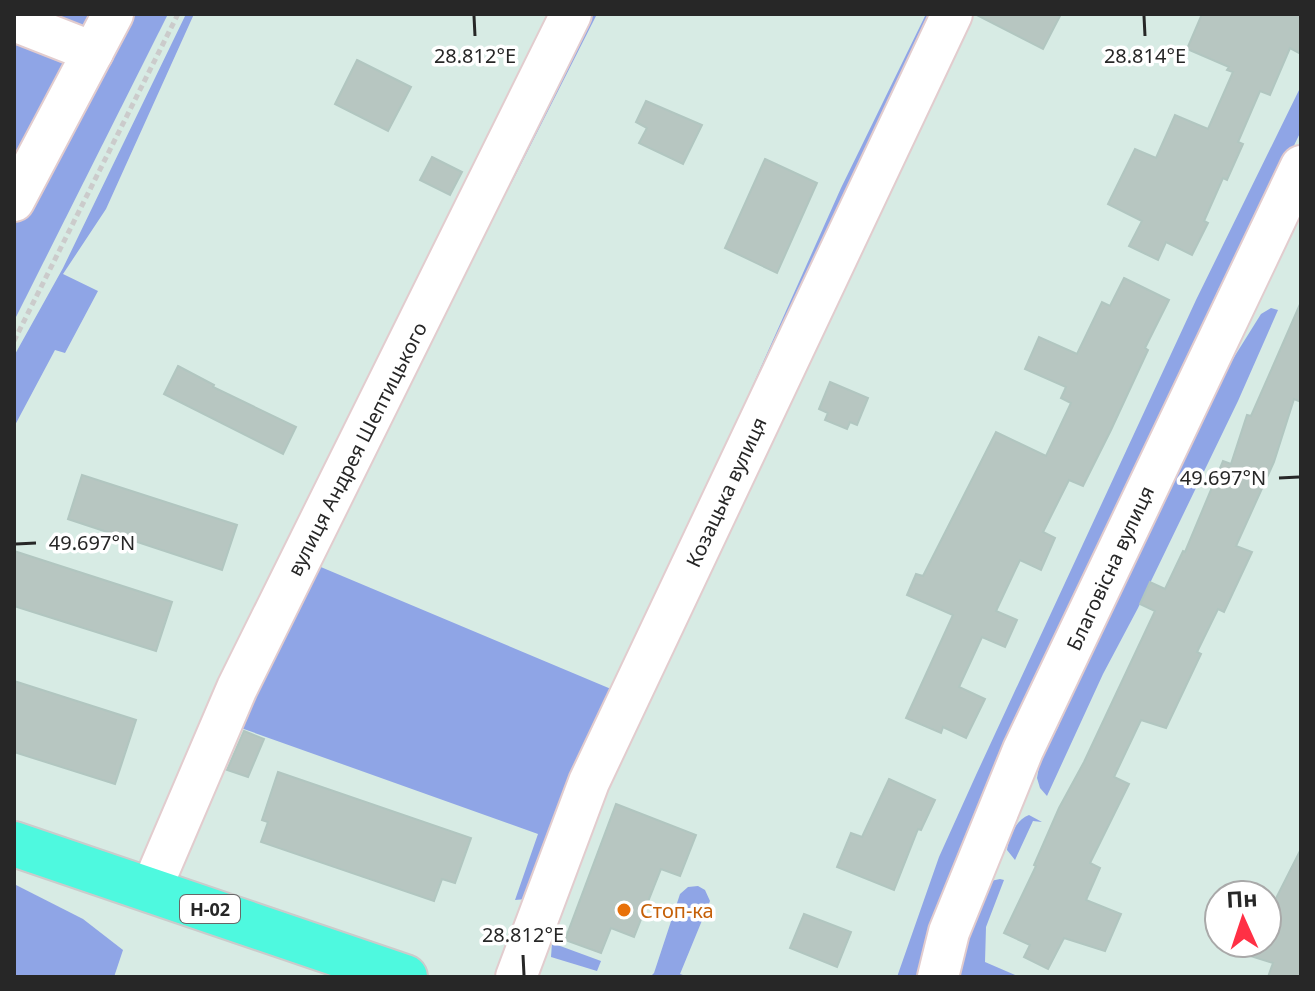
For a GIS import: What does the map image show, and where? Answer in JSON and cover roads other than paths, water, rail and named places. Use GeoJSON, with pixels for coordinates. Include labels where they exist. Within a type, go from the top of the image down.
{"type":"FeatureCollection","features":[{"type":"Feature","properties":{"kind":"main road","name":"Н-02"},"geometry":{"type":"LineString","coordinates":[[14,844],[405,977]]}},
{"type":"Feature","properties":{"kind":"street"},"geometry":{"type":"LineString","coordinates":[[14,201],[113,14]]}},
{"type":"Feature","properties":{"kind":"street","name":"вулиця Андрея Шептицького"},"geometry":{"type":"LineString","coordinates":[[151,889],[237,688],[571,14]]}},
{"type":"Feature","properties":{"kind":"street","name":"Козацька вулиця"},"geometry":{"type":"LineString","coordinates":[[516,977],[589,782],[952,14]]}},
{"type":"Feature","properties":{"kind":"street"},"geometry":{"type":"LineString","coordinates":[[14,21],[93,52]]}},
{"type":"Feature","properties":{"kind":"street","name":"Благовісна вулиця"},"geometry":{"type":"LineString","coordinates":[[938,977],[949,932],[1023,750],[1301,166]]}},
{"type":"Feature","properties":{"kind":"place","name":"Стоп-ка"},"geometry":{"type":"Point","coordinates":[624,910]}}]}
